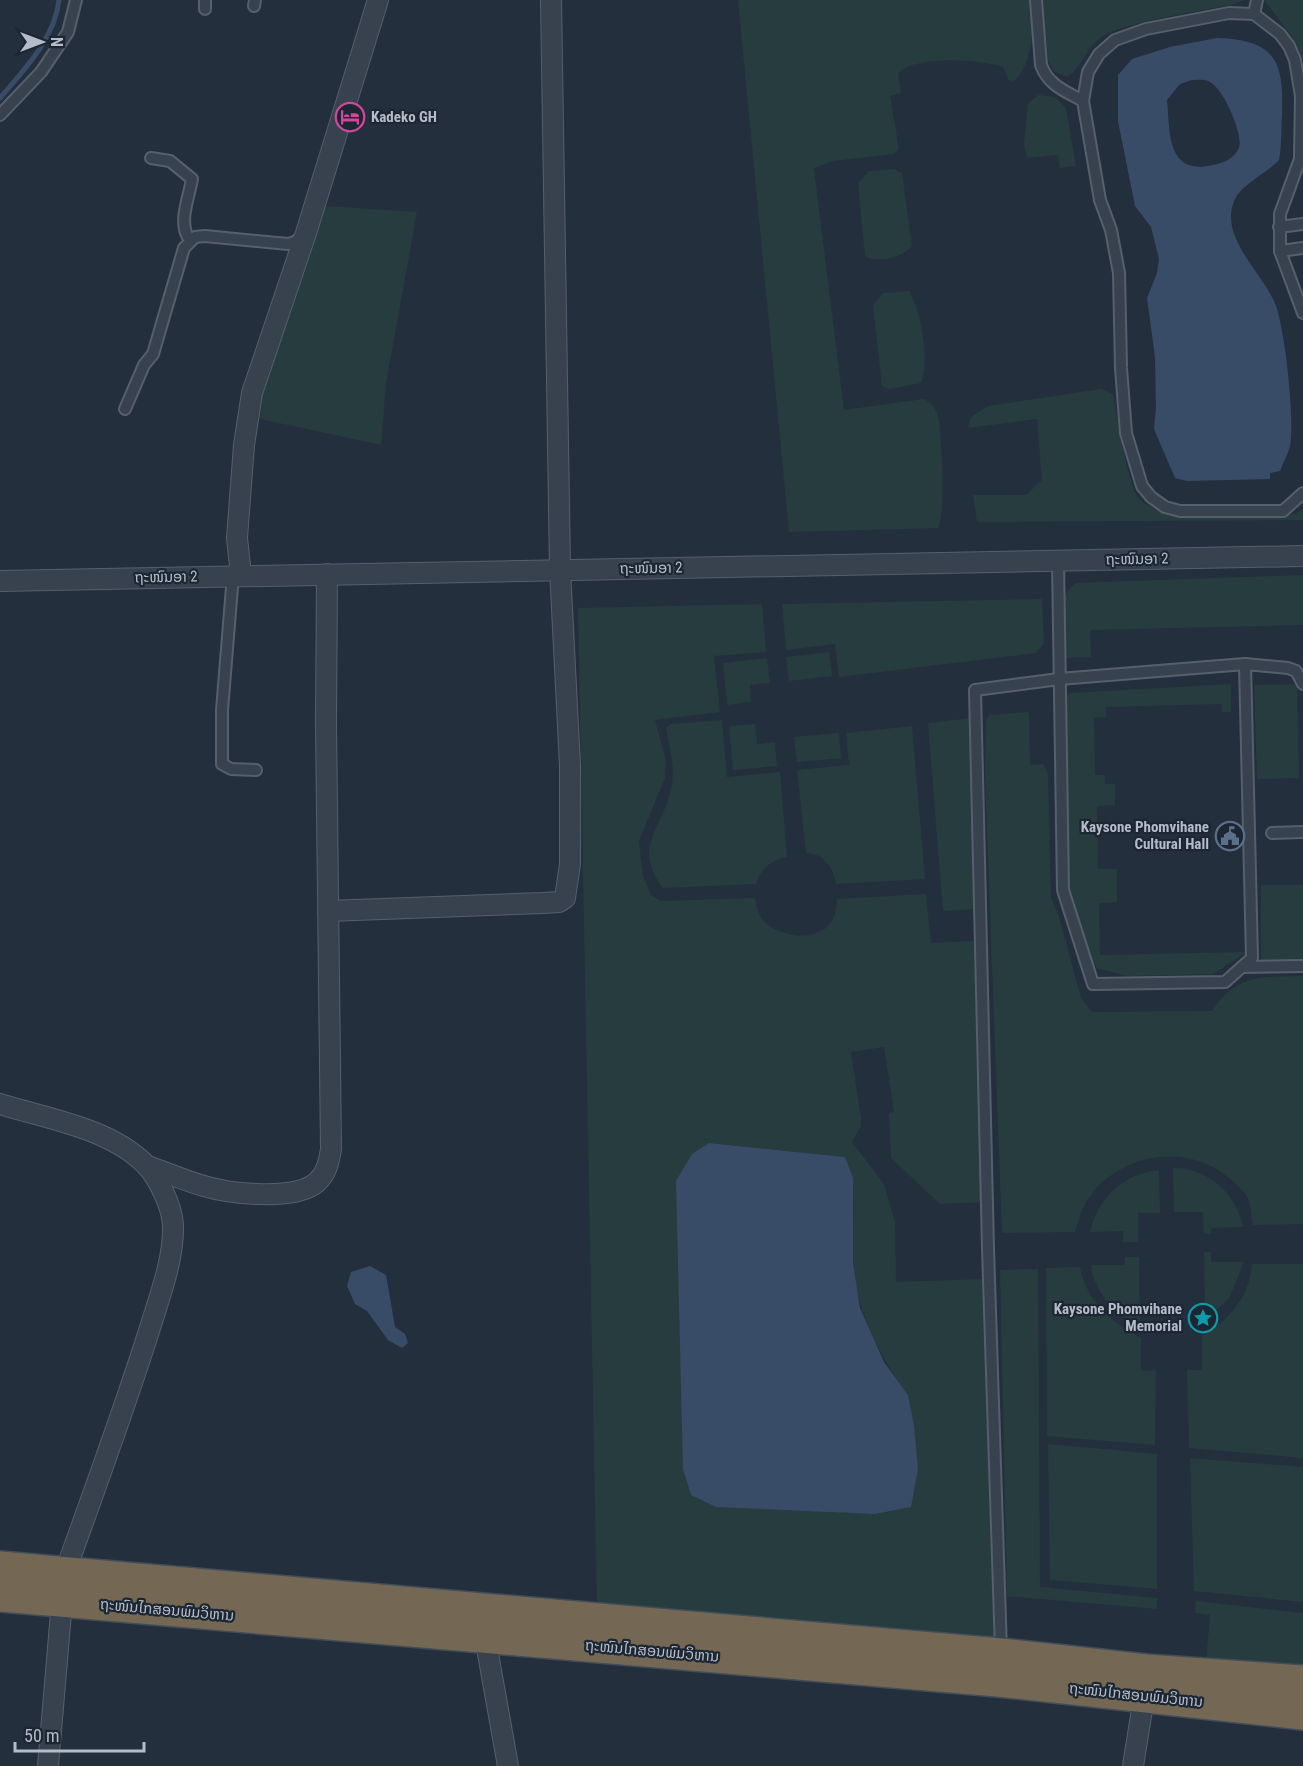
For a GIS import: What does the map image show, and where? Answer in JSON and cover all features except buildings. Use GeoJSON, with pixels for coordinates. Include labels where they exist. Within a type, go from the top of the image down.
{"type":"FeatureCollection","features":[{"type":"Feature","properties":{"kind":"highway","name":"ຖະໜົນໄກສອນພົມວິຫານ"},"geometry":{"type":"LineString","coordinates":[[0,1568],[63,1588],[485,1637],[998,1680],[1164,1690],[1303,1683]]}},
{"type":"Feature","properties":{"kind":"highway","name":"ຖະໜົນໄກສອນພົມວິຫານ"},"geometry":{"type":"LineString","coordinates":[[0,1595],[63,1588],[1001,1655],[1164,1690],[1303,1713]]}},
{"type":"Feature","properties":{"kind":"street"},"geometry":{"type":"LineString","coordinates":[[237,575],[237,538],[244,445],[252,393],[306,233],[378,0]]}},
{"type":"Feature","properties":{"kind":"street"},"geometry":{"type":"LineString","coordinates":[[328,911],[543,903],[559,902],[565,898],[570,864],[570,766],[560,569],[551,0]]}},
{"type":"Feature","properties":{"kind":"street","name":"ຖະໜົນອາ 2"},"geometry":{"type":"LineString","coordinates":[[0,581],[1303,556]]}},
{"type":"Feature","properties":{"kind":"street"},"geometry":{"type":"LineString","coordinates":[[0,1104],[104,1135],[120,1144],[147,1166],[204,1186],[274,1194],[298,1192],[310,1188],[327,1171],[331,1149],[327,573]]}},
{"type":"Feature","properties":{"kind":"street"},"geometry":{"type":"LineString","coordinates":[[48,1766],[63,1588],[141,1356],[172,1245],[173,1224],[169,1208],[147,1166]]}},
{"type":"Feature","properties":{"kind":"street"},"geometry":{"type":"LineString","coordinates":[[485,1637],[508,1766]]}},
{"type":"Feature","properties":{"kind":"street"},"geometry":{"type":"LineString","coordinates":[[1132,1766],[1164,1690]]}},
{"type":"Feature","properties":{"kind":"lane"},"geometry":{"type":"LineString","coordinates":[[0,115],[41,72],[68,32],[76,0]]}},
{"type":"Feature","properties":{"kind":"lane"},"geometry":{"type":"LineString","coordinates":[[1036,0],[1041,65],[1045,75],[1050,82],[1083,101]]}},
{"type":"Feature","properties":{"kind":"lane"},"geometry":{"type":"LineString","coordinates":[[1254,14],[1257,0]]}},
{"type":"Feature","properties":{"kind":"lane"},"geometry":{"type":"LineString","coordinates":[[1303,313],[1280,251],[1280,214],[1300,159],[1301,96],[1295,60],[1289,46],[1280,34],[1254,14],[1217,15],[1146,29],[1115,40],[1099,54],[1088,72],[1083,101],[1100,200],[1110,230],[1119,273],[1120,368],[1126,433],[1142,486],[1151,497],[1165,507],[1180,511],[1283,511],[1303,493]]}},
{"type":"Feature","properties":{"kind":"lane"},"geometry":{"type":"LineString","coordinates":[[151,158],[170,161],[192,179],[184,223],[184,232],[190,240]]}},
{"type":"Feature","properties":{"kind":"lane"},"geometry":{"type":"LineString","coordinates":[[1279,227],[1303,224]]}},
{"type":"Feature","properties":{"kind":"lane"},"geometry":{"type":"LineString","coordinates":[[125,409],[144,365],[153,354],[184,248],[190,240],[205,236],[288,244],[295,242],[306,233]]}},
{"type":"Feature","properties":{"kind":"lane"},"geometry":{"type":"LineString","coordinates":[[1280,251],[1303,248]]}},
{"type":"Feature","properties":{"kind":"lane"},"geometry":{"type":"LineString","coordinates":[[1058,561],[1063,890],[1093,984],[1225,982],[1252,958],[1245,664]]}},
{"type":"Feature","properties":{"kind":"lane"},"geometry":{"type":"LineString","coordinates":[[237,575],[222,710],[222,764],[231,769],[256,770]]}},
{"type":"Feature","properties":{"kind":"lane"},"geometry":{"type":"LineString","coordinates":[[1001,1655],[988,1261],[975,690],[1059,679],[1245,664],[1288,668],[1296,671],[1303,684]]}},
{"type":"Feature","properties":{"kind":"lane"},"geometry":{"type":"LineString","coordinates":[[1272,833],[1303,832]]}},
{"type":"Feature","properties":{"kind":"lane"},"geometry":{"type":"LineString","coordinates":[[1242,967],[1303,966]]}},
{"type":"Feature","properties":{"kind":"green space"},"geometry":{"type":"Polygon","coordinates":[[[738,0],[1031,0],[1032,33],[1029,54],[1020,74],[1013,82],[1008,79],[1003,67],[980,62],[934,61],[907,67],[898,73],[901,93],[890,96],[899,149],[894,154],[833,161],[814,168],[844,410],[924,399],[933,406],[938,417],[942,457],[943,491],[938,528],[789,532],[738,0]]]}},
{"type":"Feature","properties":{"kind":"green space"},"geometry":{"type":"Polygon","coordinates":[[[1043,0],[1244,0],[1232,5],[1143,22],[1110,32],[1095,42],[1077,68],[1067,77],[1053,71],[1048,60],[1043,0]]]}},
{"type":"Feature","properties":{"kind":"green space"},"geometry":{"type":"Polygon","coordinates":[[[1264,0],[1303,0],[1303,60],[1293,38],[1264,0]]]}},
{"type":"Feature","properties":{"kind":"green space"},"geometry":{"type":"Polygon","coordinates":[[[1038,95],[1055,97],[1066,108],[1076,166],[1060,168],[1058,155],[1027,158],[1024,144],[1028,104],[1038,95]]]}},
{"type":"Feature","properties":{"kind":"green space"},"geometry":{"type":"Polygon","coordinates":[[[894,169],[902,173],[912,246],[896,257],[877,259],[865,257],[858,183],[869,171],[894,169]]]}},
{"type":"Feature","properties":{"kind":"green space"},"geometry":{"type":"Polygon","coordinates":[[[324,206],[417,212],[386,383],[381,445],[260,419],[262,394],[324,206]]]}},
{"type":"Feature","properties":{"kind":"green space"},"geometry":{"type":"Polygon","coordinates":[[[909,291],[923,336],[924,373],[921,383],[890,389],[882,386],[873,305],[883,293],[909,291]]]}},
{"type":"Feature","properties":{"kind":"green space"},"geometry":{"type":"Polygon","coordinates":[[[1101,389],[1113,394],[1130,477],[1138,497],[1149,506],[1166,512],[1212,517],[1295,514],[1303,509],[1303,520],[977,522],[973,495],[1026,495],[1042,480],[1037,419],[968,428],[971,417],[988,406],[1101,389]]]}},
{"type":"Feature","properties":{"kind":"green space"},"geometry":{"type":"Polygon","coordinates":[[[1303,575],[1303,625],[1090,630],[1091,657],[1062,658],[1061,607],[1069,590],[1076,583],[1303,575]]]}},
{"type":"Feature","properties":{"kind":"green space"},"geometry":{"type":"Polygon","coordinates":[[[1042,599],[1044,643],[1036,653],[839,677],[835,644],[786,650],[782,604],[1042,599]]]}},
{"type":"Feature","properties":{"kind":"green space"},"geometry":{"type":"Polygon","coordinates":[[[762,604],[766,652],[714,656],[720,712],[655,720],[666,761],[665,778],[639,841],[643,876],[651,895],[661,901],[755,898],[760,915],[769,926],[785,933],[804,935],[821,931],[831,923],[837,899],[926,894],[931,943],[974,941],[982,1202],[940,1204],[891,1158],[889,1113],[894,1112],[884,1047],[851,1052],[861,1118],[861,1126],[852,1142],[884,1184],[895,1222],[896,1282],[983,1279],[994,1644],[597,1610],[578,608],[762,604]],[[709,1143],[908,1395],[879,1348],[859,1298],[853,1261],[852,1183],[845,1157],[709,1143]]]}},
{"type":"Feature","properties":{"kind":"green space"},"geometry":{"type":"Polygon","coordinates":[[[829,652],[832,676],[789,681],[786,657],[829,652]]]}},
{"type":"Feature","properties":{"kind":"green space"},"geometry":{"type":"Polygon","coordinates":[[[767,658],[770,683],[750,685],[751,702],[727,705],[723,663],[767,658]]]}},
{"type":"Feature","properties":{"kind":"green space"},"geometry":{"type":"Polygon","coordinates":[[[1231,684],[1231,712],[1222,712],[1222,704],[1106,707],[1106,717],[1094,718],[1095,775],[1105,775],[1105,784],[1115,784],[1115,805],[1097,806],[1098,869],[1117,869],[1117,902],[1099,903],[1100,955],[1247,952],[1213,974],[1127,976],[1097,968],[1087,952],[1067,893],[1063,702],[1070,693],[1231,684]]]}},
{"type":"Feature","properties":{"kind":"green space"},"geometry":{"type":"Polygon","coordinates":[[[1297,684],[1299,778],[1257,779],[1254,685],[1297,684]]]}},
{"type":"Feature","properties":{"kind":"green space"},"geometry":{"type":"Polygon","coordinates":[[[1029,712],[1030,765],[1043,764],[1048,774],[1051,897],[1060,920],[1081,998],[1092,1012],[1212,1011],[1221,999],[1241,983],[1263,977],[1303,976],[1303,1224],[1253,1225],[1248,1198],[1230,1179],[1202,1162],[1167,1157],[1150,1158],[1133,1163],[1103,1182],[1085,1204],[1075,1232],[1002,1233],[985,778],[986,721],[989,715],[1029,712]]]}},
{"type":"Feature","properties":{"kind":"green space"},"geometry":{"type":"Polygon","coordinates":[[[972,718],[976,909],[943,911],[928,723],[972,718]]]}},
{"type":"Feature","properties":{"kind":"green space"},"geometry":{"type":"Polygon","coordinates":[[[722,720],[727,777],[780,772],[787,857],[767,866],[760,874],[756,884],[663,888],[654,873],[650,859],[650,847],[669,799],[673,777],[666,728],[671,724],[722,720]]]}},
{"type":"Feature","properties":{"kind":"green space"},"geometry":{"type":"Polygon","coordinates":[[[755,724],[757,744],[775,742],[777,766],[733,770],[729,726],[755,724]]]}},
{"type":"Feature","properties":{"kind":"green space"},"geometry":{"type":"Polygon","coordinates":[[[912,726],[925,879],[836,884],[827,862],[818,855],[806,853],[797,770],[849,765],[846,733],[912,726]]]}},
{"type":"Feature","properties":{"kind":"green space"},"geometry":{"type":"Polygon","coordinates":[[[839,733],[841,758],[797,762],[794,737],[839,733]]]}},
{"type":"Feature","properties":{"kind":"green space"},"geometry":{"type":"Polygon","coordinates":[[[1261,885],[1303,885],[1303,960],[1261,960],[1261,885]]]}},
{"type":"Feature","properties":{"kind":"green space"},"geometry":{"type":"Polygon","coordinates":[[[1173,1168],[1197,1172],[1218,1185],[1234,1204],[1243,1227],[1211,1228],[1211,1234],[1204,1234],[1203,1212],[1174,1212],[1173,1168]]]}},
{"type":"Feature","properties":{"kind":"green space"},"geometry":{"type":"Polygon","coordinates":[[[1159,1170],[1160,1213],[1138,1213],[1138,1242],[1123,1242],[1123,1231],[1090,1232],[1100,1208],[1114,1189],[1134,1176],[1159,1170]]]}},
{"type":"Feature","properties":{"kind":"green space"},"geometry":{"type":"Polygon","coordinates":[[[1204,1252],[1211,1252],[1211,1262],[1244,1262],[1229,1299],[1205,1319],[1204,1252]]]}},
{"type":"Feature","properties":{"kind":"green space"},"geometry":{"type":"Polygon","coordinates":[[[1125,1257],[1139,1257],[1140,1327],[1108,1302],[1101,1294],[1093,1275],[1091,1265],[1124,1265],[1125,1257]]]}},
{"type":"Feature","properties":{"kind":"green space"},"geometry":{"type":"Polygon","coordinates":[[[1252,1264],[1303,1264],[1303,1458],[1189,1448],[1187,1370],[1202,1370],[1202,1336],[1229,1315],[1236,1306],[1247,1286],[1252,1264]]]}},
{"type":"Feature","properties":{"kind":"green space"},"geometry":{"type":"Polygon","coordinates":[[[1080,1267],[1083,1279],[1094,1300],[1120,1326],[1141,1338],[1141,1371],[1156,1370],[1155,1445],[1047,1436],[1046,1268],[1080,1267]]]}},
{"type":"Feature","properties":{"kind":"green space"},"geometry":{"type":"Polygon","coordinates":[[[1038,1269],[1040,1587],[1157,1598],[1157,1609],[1007,1596],[1000,1270],[1038,1269]]]}},
{"type":"Feature","properties":{"kind":"green space"},"geometry":{"type":"Polygon","coordinates":[[[1048,1444],[1157,1454],[1157,1589],[1050,1580],[1048,1444]]]}},
{"type":"Feature","properties":{"kind":"green space"},"geometry":{"type":"Polygon","coordinates":[[[1190,1458],[1303,1467],[1303,1602],[1194,1591],[1190,1458]]]}},
{"type":"Feature","properties":{"kind":"green space"},"geometry":{"type":"Polygon","coordinates":[[[1196,1601],[1303,1613],[1303,1669],[1206,1661],[1210,1615],[1195,1613],[1196,1601]]]}},
{"type":"Feature","properties":{"kind":"water"},"geometry":{"type":"Polygon","coordinates":[[[1217,38],[1237,40],[1252,43],[1264,49],[1272,56],[1278,67],[1282,95],[1279,160],[1239,193],[1231,213],[1232,227],[1237,241],[1276,306],[1286,354],[1291,417],[1290,446],[1280,471],[1270,473],[1270,479],[1187,481],[1175,478],[1154,429],[1155,357],[1147,298],[1157,273],[1159,259],[1151,227],[1135,206],[1118,121],[1118,75],[1132,59],[1170,47],[1217,38]],[[1192,80],[1180,84],[1167,100],[1174,149],[1179,158],[1187,164],[1198,167],[1221,163],[1231,158],[1239,148],[1240,142],[1235,123],[1226,102],[1215,86],[1206,80],[1192,80]]]}},
{"type":"Feature","properties":{"kind":"water"},"geometry":{"type":"Polygon","coordinates":[[[709,1143],[845,1157],[853,1178],[853,1263],[860,1308],[884,1362],[908,1395],[914,1426],[918,1469],[911,1507],[875,1514],[716,1507],[691,1495],[683,1469],[676,1181],[692,1154],[709,1143]]]}},
{"type":"Feature","properties":{"kind":"water"},"geometry":{"type":"Polygon","coordinates":[[[370,1266],[386,1275],[395,1327],[405,1334],[408,1343],[402,1348],[388,1340],[367,1311],[355,1304],[347,1286],[351,1272],[370,1266]]]}},
{"type":"Feature","properties":{"kind":"waterway"},"geometry":{"type":"LineString","coordinates":[[0,98],[28,65],[45,40],[59,0]]}},
{"type":"Feature","properties":{"kind":"place","name":"Kadeko GH"},"geometry":{"type":"Point","coordinates":[350,117]}},
{"type":"Feature","properties":{"kind":"place","name":"Kaysone Phomvihane Cultural Hall"},"geometry":{"type":"Point","coordinates":[1230,836]}},
{"type":"Feature","properties":{"kind":"place","name":"Kaysone Phomvihane Memorial"},"geometry":{"type":"Point","coordinates":[1203,1318]}}]}
